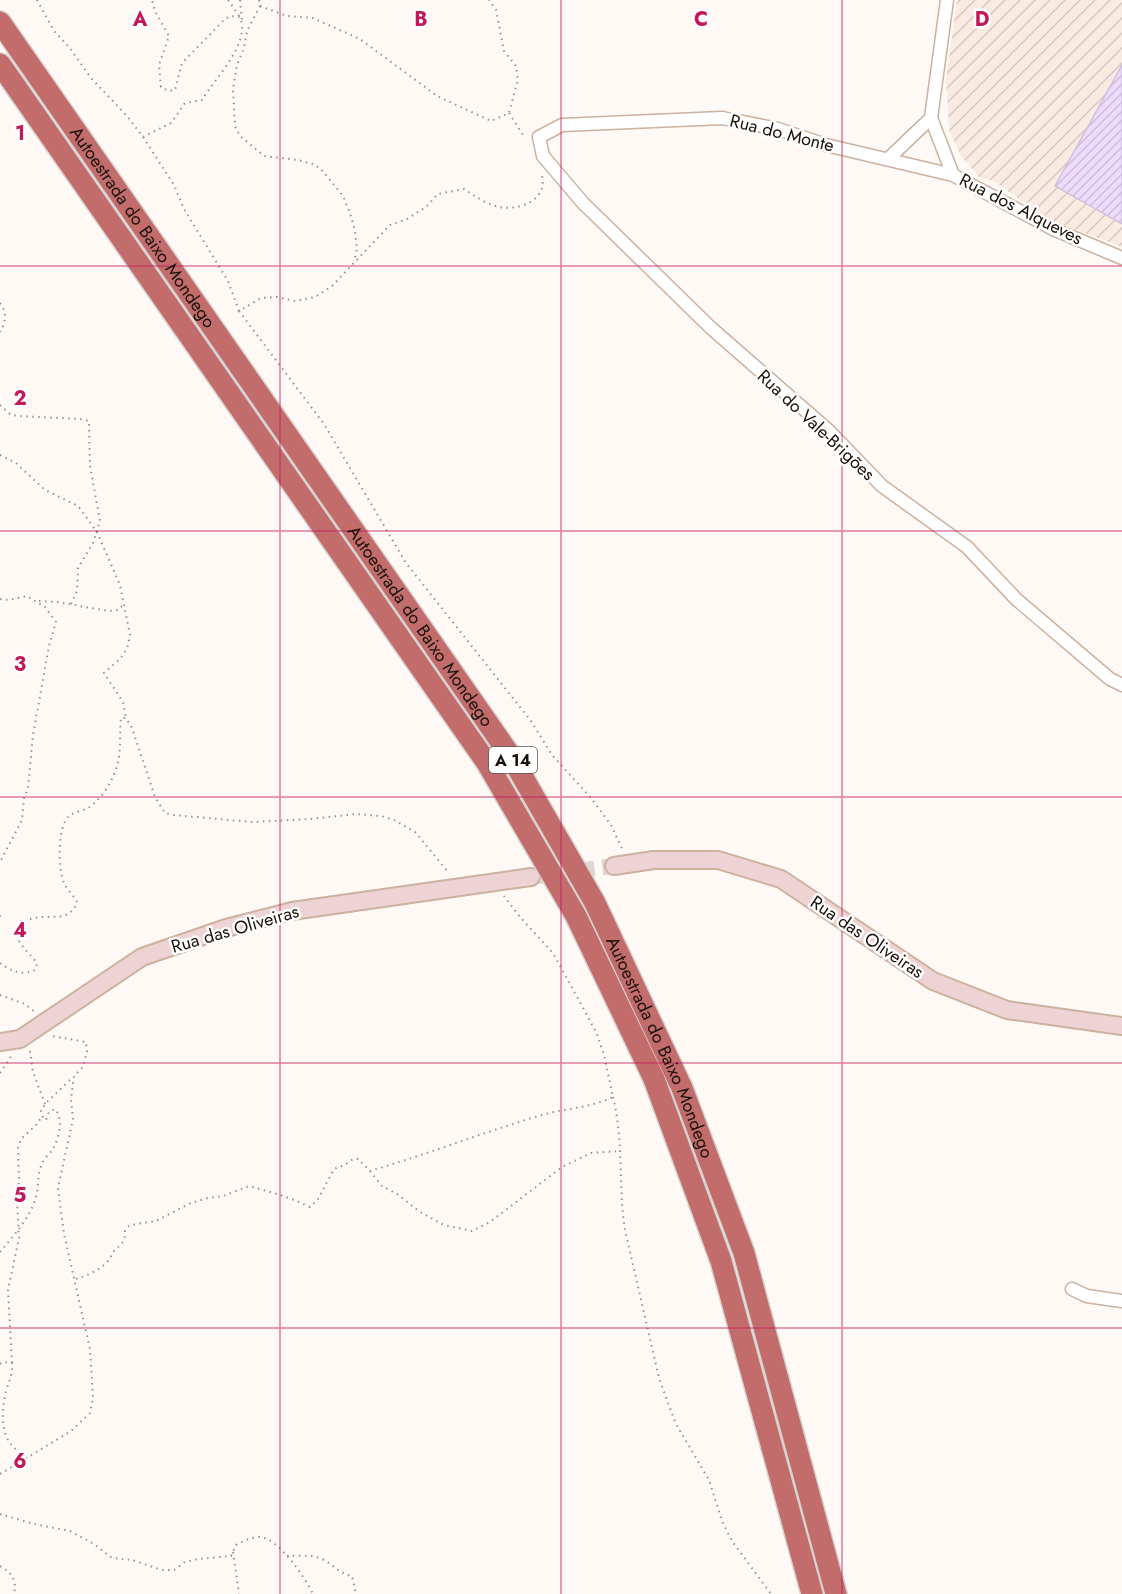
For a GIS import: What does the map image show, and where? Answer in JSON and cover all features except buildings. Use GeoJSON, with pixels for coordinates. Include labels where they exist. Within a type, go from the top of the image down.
{"type":"FeatureCollection","features":[{"type":"Feature","properties":{"kind":"highway","name":"Autoestrada do Baixo Mondego"},"geometry":{"type":"LineString","coordinates":[[0,22],[510,755],[595,903],[682,1088],[744,1253],[836,1594]]}},
{"type":"Feature","properties":{"kind":"highway","name":"Autoestrada do Baixo Mondego"},"geometry":{"type":"LineString","coordinates":[[0,64],[487,763],[576,916],[654,1079],[721,1261],[812,1594]]}},
{"type":"Feature","properties":{"kind":"street","name":"Rua dos Alqueves"},"geometry":{"type":"LineString","coordinates":[[947,0],[931,118],[953,175],[1053,229],[1122,258]]}},
{"type":"Feature","properties":{"kind":"street","name":"Rua do Monte"},"geometry":{"type":"LineString","coordinates":[[533,138],[562,124],[722,118],[778,129],[826,145],[953,175]]}},
{"type":"Feature","properties":{"kind":"street"},"geometry":{"type":"LineString","coordinates":[[888,159],[931,118]]}},
{"type":"Feature","properties":{"kind":"street","name":"Rua do Vale-Brigões"},"geometry":{"type":"LineString","coordinates":[[533,138],[543,156],[584,203],[711,328],[829,431],[882,486],[967,547],[1016,599],[1110,679],[1122,685]]}},
{"type":"Feature","properties":{"kind":"street","name":"Rua das Oliveiras"},"geometry":{"type":"LineString","coordinates":[[620,865],[654,860],[718,860],[781,879],[933,981],[1007,1010],[1122,1026]]}},
{"type":"Feature","properties":{"kind":"street","name":"Rua das Oliveiras"},"geometry":{"type":"LineString","coordinates":[[0,1042],[20,1039],[142,957],[226,928],[292,910],[531,877]]}},
{"type":"Feature","properties":{"kind":"street"},"geometry":{"type":"LineString","coordinates":[[1072,1289],[1087,1296],[1122,1301]]}},
{"type":"Feature","properties":{"kind":"path"},"geometry":{"type":"LineString","coordinates":[[37,0],[54,31],[69,47],[91,78],[127,116],[143,137],[174,185],[184,208],[228,281],[239,311],[324,424],[406,562],[531,721],[552,755],[591,798],[611,825],[620,842],[620,865]]}},
{"type":"Feature","properties":{"kind":"path"},"geometry":{"type":"LineString","coordinates":[[152,0],[155,11],[169,36],[159,65],[161,87],[168,91],[175,90],[182,63],[230,16],[240,17]]}},
{"type":"Feature","properties":{"kind":"path"},"geometry":{"type":"LineString","coordinates":[[228,0],[242,24]]}},
{"type":"Feature","properties":{"kind":"path"},"geometry":{"type":"LineString","coordinates":[[143,137],[171,123],[184,103],[202,100],[234,54],[242,24],[240,0]]}},
{"type":"Feature","properties":{"kind":"path"},"geometry":{"type":"LineString","coordinates":[[259,0],[260,6],[247,31],[244,48],[237,65],[233,89],[235,126],[240,136],[264,156],[298,160],[321,169],[343,196],[350,213],[357,249],[354,264]]}},
{"type":"Feature","properties":{"kind":"path"},"geometry":{"type":"LineString","coordinates":[[489,0],[496,10],[504,51],[516,66],[518,80],[509,113]]}},
{"type":"Feature","properties":{"kind":"path"},"geometry":{"type":"LineString","coordinates":[[260,6],[287,16],[313,18],[360,39],[437,96],[490,121],[509,113]]}},
{"type":"Feature","properties":{"kind":"path"},"geometry":{"type":"LineString","coordinates":[[509,113],[533,138]]}},
{"type":"Feature","properties":{"kind":"path"},"geometry":{"type":"LineString","coordinates":[[239,311],[261,298],[277,297],[295,301],[315,297],[333,286],[390,225],[407,219],[426,207],[438,194],[464,189],[500,207],[530,203],[540,195],[544,181],[542,171]]}},
{"type":"Feature","properties":{"kind":"path"},"geometry":{"type":"LineString","coordinates":[[0,303],[5,316],[0,332]]}},
{"type":"Feature","properties":{"kind":"path"},"geometry":{"type":"LineString","coordinates":[[0,405],[10,414],[17,416],[89,421],[90,466],[100,520],[93,543],[78,568],[77,591],[71,604]]}},
{"type":"Feature","properties":{"kind":"path"},"geometry":{"type":"LineString","coordinates":[[0,455],[16,463],[45,490],[78,506],[98,532],[120,585],[130,635],[127,649],[104,673],[123,702],[126,718],[135,736],[155,797],[165,813],[252,822],[310,819],[356,813],[381,816],[394,820],[415,832],[460,888]]}},
{"type":"Feature","properties":{"kind":"path"},"geometry":{"type":"LineString","coordinates":[[0,599],[9,600],[27,596],[45,607],[56,622],[49,646],[33,735],[28,788],[24,798],[22,820],[0,862]]}},
{"type":"Feature","properties":{"kind":"path"},"geometry":{"type":"LineString","coordinates":[[36,601],[71,604],[108,611],[118,610],[123,605]]}},
{"type":"Feature","properties":{"kind":"path"},"geometry":{"type":"LineString","coordinates":[[0,963],[15,972],[26,974],[35,970],[36,964],[32,956],[18,940],[16,933],[18,928],[34,916],[63,917],[75,908],[77,902],[64,884],[60,864],[60,845],[64,824],[69,816],[96,802],[111,780],[119,753],[121,718],[126,718]]}},
{"type":"Feature","properties":{"kind":"path"},"geometry":{"type":"LineString","coordinates":[[500,882],[507,902],[553,952],[597,1034],[613,1097],[621,1151],[621,1206],[625,1230],[659,1378],[676,1424],[709,1480],[722,1521],[732,1541],[771,1594]]}},
{"type":"Feature","properties":{"kind":"path"},"geometry":{"type":"LineString","coordinates":[[0,995],[25,1004],[48,1021]]}},
{"type":"Feature","properties":{"kind":"path"},"geometry":{"type":"LineString","coordinates":[[0,1252],[19,1229],[36,1196],[41,1165],[52,1150],[60,1122],[58,1113],[55,1109],[49,1112],[46,1120],[41,1110],[83,1067],[87,1052],[86,1042],[38,1036],[30,1032],[31,1063],[45,1104]]}},
{"type":"Feature","properties":{"kind":"path"},"geometry":{"type":"LineString","coordinates":[[0,1474],[71,1431],[90,1413],[93,1398],[93,1376],[76,1279],[64,1234],[58,1188],[73,1119],[71,1099],[74,1076]]}},
{"type":"Feature","properties":{"kind":"path"},"geometry":{"type":"LineString","coordinates":[[370,1171],[545,1115],[591,1106],[613,1097]]}},
{"type":"Feature","properties":{"kind":"path"},"geometry":{"type":"LineString","coordinates":[[30,1456],[19,1453],[12,1447],[5,1434],[4,1407],[13,1372],[8,1290],[19,1229],[18,1148],[21,1138],[37,1124],[42,1116]]}},
{"type":"Feature","properties":{"kind":"path"},"geometry":{"type":"LineString","coordinates":[[76,1279],[103,1266],[122,1246],[125,1240],[124,1231],[129,1226],[156,1221],[191,1203],[223,1196],[249,1186],[274,1194],[280,1193],[309,1207],[318,1199],[334,1169],[345,1166],[353,1159],[358,1159],[382,1186],[397,1194],[420,1212],[444,1225],[472,1231],[490,1222],[562,1167],[591,1154],[621,1151]]}},
{"type":"Feature","properties":{"kind":"path"},"geometry":{"type":"LineString","coordinates":[[0,1364],[12,1363]]}},
{"type":"Feature","properties":{"kind":"path"},"geometry":{"type":"LineString","coordinates":[[0,1514],[70,1531],[112,1558],[132,1560],[162,1570],[174,1570],[185,1562],[198,1559],[231,1556],[236,1545],[259,1537],[272,1541],[287,1556],[303,1576],[313,1594]]}},
{"type":"Feature","properties":{"kind":"path"},"geometry":{"type":"LineString","coordinates":[[233,1552],[239,1594]]}},
{"type":"Feature","properties":{"kind":"path"},"geometry":{"type":"LineString","coordinates":[[287,1556],[311,1556],[324,1560],[337,1571],[352,1576],[357,1594]]}},
{"type":"Feature","properties":{"kind":"path"},"geometry":{"type":"LineString","coordinates":[[0,1566],[14,1577],[14,1594]]}},
{"type":"Feature","properties":{"kind":"shaded area"},"geometry":{"type":"Polygon","coordinates":[[[957,0],[1122,0],[1122,247],[1050,220],[993,181],[979,177],[961,156],[949,130],[946,79],[957,0]]]}},
{"type":"Feature","properties":{"kind":"tunnel"},"geometry":{"type":"LineString","coordinates":[[531,877],[614,866]]}}]}
